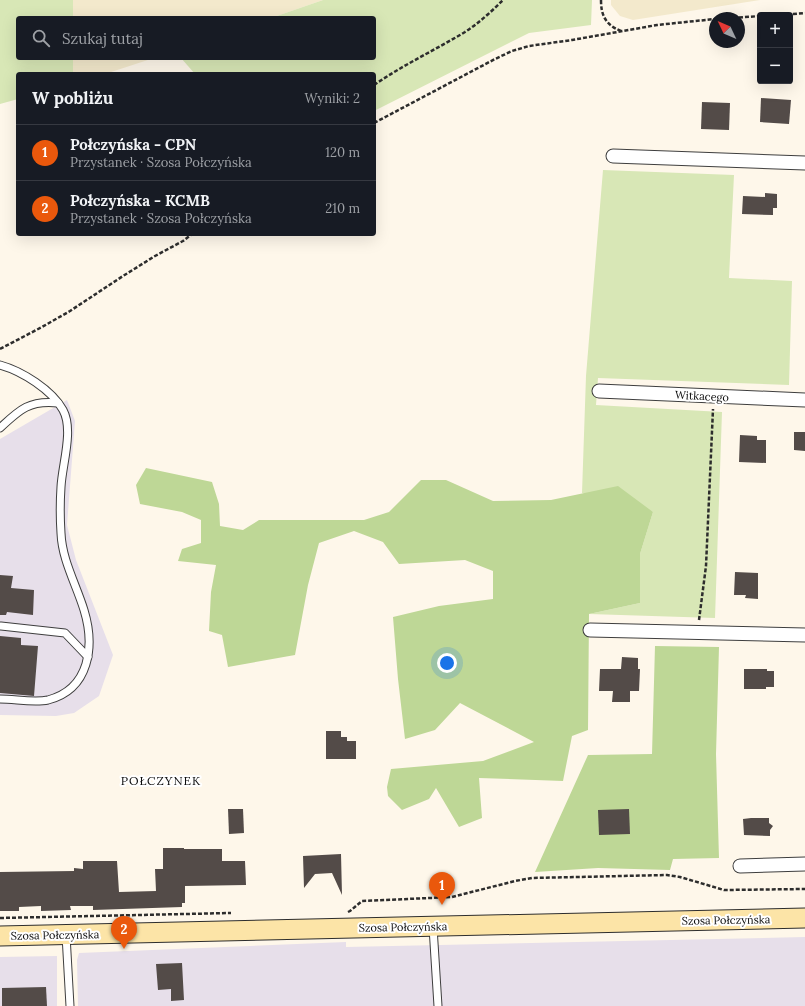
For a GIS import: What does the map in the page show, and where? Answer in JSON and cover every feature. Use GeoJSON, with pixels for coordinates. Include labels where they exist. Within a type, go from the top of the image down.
{"type":"FeatureCollection","features":[{"type":"Feature","properties":{"kind":"main road","name":"Szosa Połczyńska"},"geometry":{"type":"LineString","coordinates":[[0,936],[805,918]]}},
{"type":"Feature","properties":{"kind":"street"},"geometry":{"type":"LineString","coordinates":[[614,156],[805,163]]}},
{"type":"Feature","properties":{"kind":"street","name":"Witkacego"},"geometry":{"type":"LineString","coordinates":[[599,392],[805,400]]}},
{"type":"Feature","properties":{"kind":"street"},"geometry":{"type":"LineString","coordinates":[[590,630],[805,635]]}},
{"type":"Feature","properties":{"kind":"street"},"geometry":{"type":"LineString","coordinates":[[740,866],[805,864]]}},
{"type":"Feature","properties":{"kind":"lane"},"geometry":{"type":"LineString","coordinates":[[0,365],[12,369],[35,382],[58,403],[63,409],[67,420],[68,432],[61,487],[60,514],[62,547],[85,612],[90,636],[88,657],[84,672],[72,687],[57,696],[40,701],[0,698]]}},
{"type":"Feature","properties":{"kind":"lane"},"geometry":{"type":"LineString","coordinates":[[0,428],[19,411],[32,404],[41,402],[58,403]]}},
{"type":"Feature","properties":{"kind":"lane"},"geometry":{"type":"LineString","coordinates":[[1,626],[66,633],[88,657]]}},
{"type":"Feature","properties":{"kind":"lane"},"geometry":{"type":"LineString","coordinates":[[432,927],[438,1006]]}},
{"type":"Feature","properties":{"kind":"lane"},"geometry":{"type":"LineString","coordinates":[[66,935],[70,1006]]}},
{"type":"Feature","properties":{"kind":"path"},"geometry":{"type":"LineString","coordinates":[[376,84],[466,31],[482,20],[503,0]]}},
{"type":"Feature","properties":{"kind":"path"},"geometry":{"type":"LineString","coordinates":[[602,0],[602,14],[608,24],[614,29],[622,31]]}},
{"type":"Feature","properties":{"kind":"path"},"geometry":{"type":"LineString","coordinates":[[793,14],[805,13]]}},
{"type":"Feature","properties":{"kind":"path"},"geometry":{"type":"LineString","coordinates":[[745,17],[757,16]]}},
{"type":"Feature","properties":{"kind":"path"},"geometry":{"type":"LineString","coordinates":[[376,122],[512,51],[529,46],[657,25],[709,20]]}},
{"type":"Feature","properties":{"kind":"path"},"geometry":{"type":"LineString","coordinates":[[0,349],[42,328],[155,256],[189,236]]}},
{"type":"Feature","properties":{"kind":"path"},"geometry":{"type":"LineString","coordinates":[[697,632],[706,566],[713,397]]}},
{"type":"Feature","properties":{"kind":"path"},"geometry":{"type":"LineString","coordinates":[[342,912],[350,912],[362,901],[452,897],[532,878],[668,875],[724,890],[805,889]]}},
{"type":"Feature","properties":{"kind":"path"},"geometry":{"type":"LineString","coordinates":[[0,918],[233,913]]}},
{"type":"Feature","properties":{"kind":"shaded area"},"geometry":{"type":"Polygon","coordinates":[[[73,0],[323,0],[277,16],[73,16],[73,0]]]}},
{"type":"Feature","properties":{"kind":"shaded area"},"geometry":{"type":"Polygon","coordinates":[[[611,0],[760,0],[633,20],[620,16],[611,5],[611,0]]]}},
{"type":"Feature","properties":{"kind":"shaded area"},"geometry":{"type":"Polygon","coordinates":[[[73,60],[148,60],[111,72],[73,72],[73,60]]]}},
{"type":"Feature","properties":{"kind":"shaded area"},"geometry":{"type":"Polygon","coordinates":[[[67,400],[75,421],[67,525],[76,560],[113,655],[99,696],[74,713],[56,716],[0,715],[0,439],[67,400]]]}},
{"type":"Feature","properties":{"kind":"shaded area"},"geometry":{"type":"Polygon","coordinates":[[[805,937],[805,1006],[78,1006],[77,960],[79,953],[346,942],[346,947],[805,937]]]}},
{"type":"Feature","properties":{"kind":"shaded area"},"geometry":{"type":"Polygon","coordinates":[[[57,956],[57,1006],[0,1006],[0,957],[57,956]]]}},
{"type":"Feature","properties":{"kind":"green space"},"geometry":{"type":"Polygon","coordinates":[[[0,0],[73,0],[73,16],[16,16],[16,60],[73,60],[73,72],[16,72],[16,100],[0,104],[0,0]]]}},
{"type":"Feature","properties":{"kind":"green space"},"geometry":{"type":"Polygon","coordinates":[[[323,0],[592,0],[591,25],[529,33],[376,110],[376,72],[193,72],[183,60],[376,60],[376,16],[277,16],[323,0]]]}},
{"type":"Feature","properties":{"kind":"green space"},"geometry":{"type":"Polygon","coordinates":[[[603,170],[734,175],[729,278],[792,281],[789,385],[598,378],[596,405],[722,412],[715,618],[589,614],[640,603],[640,554],[653,512],[582,493],[586,376],[603,170]]]}},
{"type":"Feature","properties":{"kind":"green space"},"geometry":{"type":"Polygon","coordinates":[[[146,468],[212,482],[219,504],[220,526],[243,530],[259,520],[364,520],[389,512],[421,480],[446,480],[493,501],[551,500],[618,486],[653,512],[640,554],[640,603],[589,614],[588,730],[572,736],[563,781],[479,778],[482,818],[459,827],[436,788],[429,799],[402,810],[388,796],[387,787],[391,769],[483,761],[534,742],[460,703],[435,730],[405,739],[393,617],[439,606],[493,599],[493,571],[465,560],[399,564],[383,542],[354,531],[319,543],[308,585],[295,655],[228,667],[222,635],[209,631],[211,592],[216,565],[178,561],[182,549],[201,543],[201,520],[182,512],[140,504],[136,485],[146,468]]]}},
{"type":"Feature","properties":{"kind":"green space"},"geometry":{"type":"Polygon","coordinates":[[[655,646],[719,647],[716,754],[719,858],[673,859],[670,870],[598,868],[535,872],[588,755],[652,754],[655,646]]]}},
{"type":"Feature","properties":{"kind":"building"},"geometry":{"type":"Polygon","coordinates":[[[761,98],[791,100],[789,124],[760,122],[761,98]]]}},
{"type":"Feature","properties":{"kind":"building"},"geometry":{"type":"Polygon","coordinates":[[[702,102],[730,103],[729,130],[701,129],[702,102]]]}},
{"type":"Feature","properties":{"kind":"building"},"geometry":{"type":"Polygon","coordinates":[[[765,193],[777,194],[777,208],[773,208],[773,215],[742,214],[743,196],[765,197],[765,193]]]}},
{"type":"Feature","properties":{"kind":"building"},"geometry":{"type":"Polygon","coordinates":[[[794,432],[805,432],[805,451],[794,450],[794,432]]]}},
{"type":"Feature","properties":{"kind":"building"},"geometry":{"type":"Polygon","coordinates":[[[740,435],[757,436],[757,440],[766,440],[766,463],[739,462],[740,435]]]}},
{"type":"Feature","properties":{"kind":"building"},"geometry":{"type":"Polygon","coordinates":[[[735,572],[758,573],[758,599],[745,598],[746,595],[734,595],[735,572]]]}},
{"type":"Feature","properties":{"kind":"building"},"geometry":{"type":"Polygon","coordinates":[[[0,575],[13,576],[11,588],[34,590],[33,615],[7,612],[6,615],[0,615],[0,575]]]}},
{"type":"Feature","properties":{"kind":"building"},"geometry":{"type":"Polygon","coordinates":[[[0,636],[21,638],[21,645],[38,646],[34,696],[0,693],[0,636]]]}},
{"type":"Feature","properties":{"kind":"building"},"geometry":{"type":"Polygon","coordinates":[[[622,657],[638,658],[638,669],[640,669],[639,691],[630,691],[630,702],[612,702],[613,691],[599,691],[600,669],[621,669],[622,657]]]}},
{"type":"Feature","properties":{"kind":"building"},"geometry":{"type":"Polygon","coordinates":[[[744,669],[767,669],[767,671],[774,671],[774,687],[766,687],[766,689],[744,689],[744,669]]]}},
{"type":"Feature","properties":{"kind":"building"},"geometry":{"type":"Polygon","coordinates":[[[326,731],[341,731],[341,737],[347,737],[347,741],[356,741],[356,759],[326,759],[326,731]]]}},
{"type":"Feature","properties":{"kind":"building"},"geometry":{"type":"Polygon","coordinates":[[[228,809],[243,809],[244,833],[229,834],[228,809]]]}},
{"type":"Feature","properties":{"kind":"building"},"geometry":{"type":"Polygon","coordinates":[[[629,809],[630,834],[599,835],[598,810],[629,809]]]}},
{"type":"Feature","properties":{"kind":"building"},"geometry":{"type":"Polygon","coordinates":[[[769,818],[769,823],[773,826],[770,830],[770,836],[744,835],[743,819],[769,818]]]}},
{"type":"Feature","properties":{"kind":"building"},"geometry":{"type":"Polygon","coordinates":[[[163,848],[222,849],[222,861],[245,861],[246,885],[185,886],[185,903],[182,903],[182,907],[93,910],[93,906],[70,906],[71,910],[41,911],[41,906],[19,907],[19,911],[0,911],[0,872],[74,871],[74,868],[83,869],[83,861],[117,861],[119,892],[156,891],[155,869],[163,869],[163,848]]]}},
{"type":"Feature","properties":{"kind":"building"},"geometry":{"type":"Polygon","coordinates":[[[341,854],[342,895],[332,873],[315,874],[304,888],[303,856],[341,854]]]}},
{"type":"Feature","properties":{"kind":"building"},"geometry":{"type":"Polygon","coordinates":[[[182,963],[184,1000],[171,1001],[171,989],[158,990],[156,964],[182,963]]]}},
{"type":"Feature","properties":{"kind":"building"},"geometry":{"type":"Polygon","coordinates":[[[46,987],[47,1006],[2,1006],[2,988],[46,987]]]}},
{"type":"Feature","properties":{"kind":"place","name":"Połczyńska - CPN"},"geometry":{"type":"Point","coordinates":[442,905]}},
{"type":"Feature","properties":{"kind":"place","name":"Połczyńska - KCMB"},"geometry":{"type":"Point","coordinates":[124,949]}},
{"type":"Feature","properties":{"kind":"district","name":"POŁCZYNEK"},"geometry":{"type":"Point","coordinates":[161,781]}}]}
